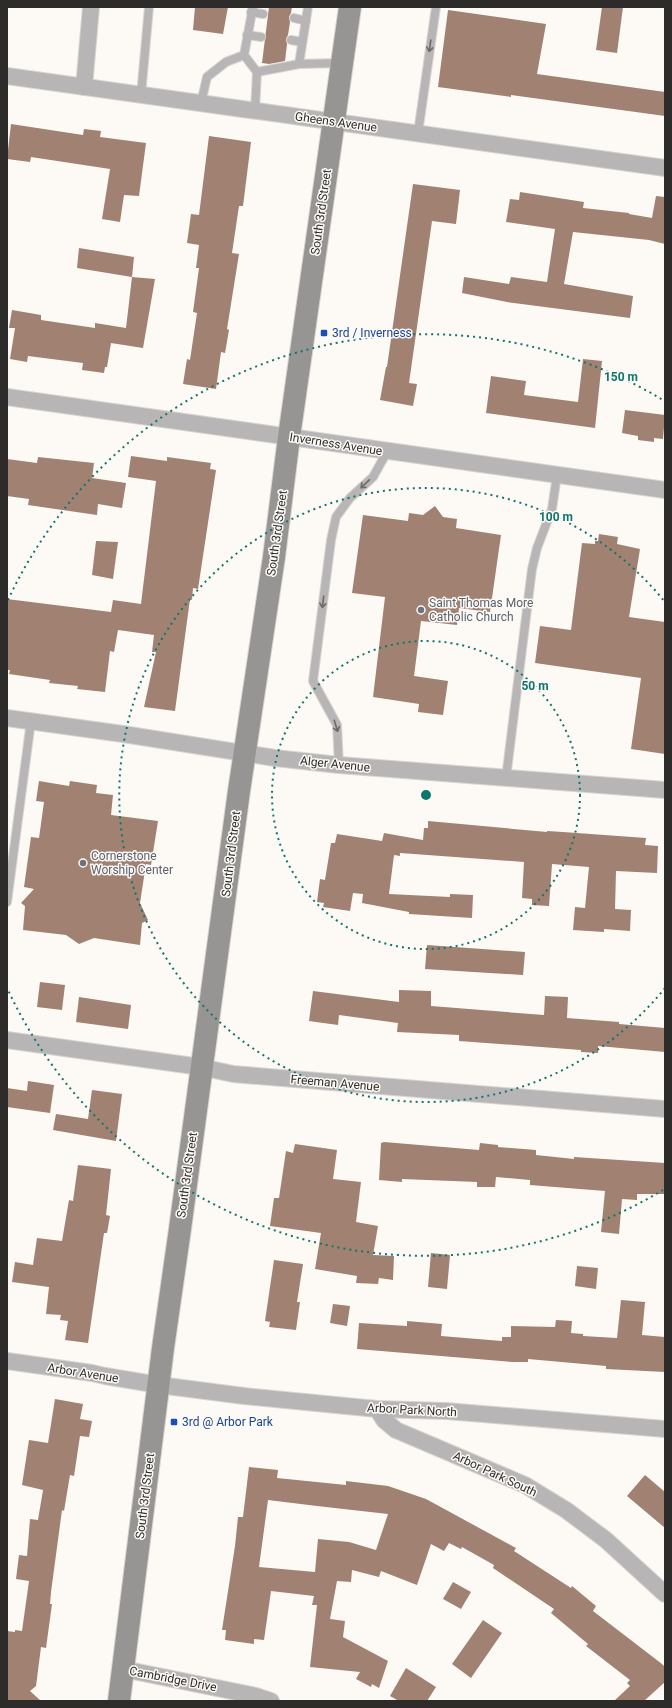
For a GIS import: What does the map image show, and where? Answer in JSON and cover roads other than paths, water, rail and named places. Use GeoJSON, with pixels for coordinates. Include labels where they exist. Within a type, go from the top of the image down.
{"type":"FeatureCollection","features":[{"type":"Feature","properties":{"kind":"street"},"geometry":{"type":"LineString","coordinates":[[84,87],[91,7]]}},
{"type":"Feature","properties":{"kind":"street","name":"South 3rd Street"},"geometry":{"type":"LineString","coordinates":[[119,1701],[201,1067],[274,557],[289,437],[350,7]]}},
{"type":"Feature","properties":{"kind":"street","name":"Gheens Avenue"},"geometry":{"type":"LineString","coordinates":[[7,76],[665,168]]}},
{"type":"Feature","properties":{"kind":"street","name":"Inverness Avenue"},"geometry":{"type":"LineString","coordinates":[[7,397],[387,452],[665,490]]}},
{"type":"Feature","properties":{"kind":"street","name":"Alger Avenue"},"geometry":{"type":"LineString","coordinates":[[7,718],[275,758],[339,765],[665,790]]}},
{"type":"Feature","properties":{"kind":"street","name":"Freeman Avenue"},"geometry":{"type":"LineString","coordinates":[[7,1040],[201,1067],[233,1074],[665,1109]]}},
{"type":"Feature","properties":{"kind":"street","name":"Arbor Avenue"},"geometry":{"type":"LineString","coordinates":[[7,1361],[92,1373],[159,1385]]}},
{"type":"Feature","properties":{"kind":"street","name":"Arbor Park North"},"geometry":{"type":"LineString","coordinates":[[159,1385],[244,1396],[377,1409],[446,1411],[665,1429]]}},
{"type":"Feature","properties":{"kind":"street","name":"Arbor Park South"},"geometry":{"type":"LineString","coordinates":[[377,1409],[384,1420],[396,1430],[524,1485],[566,1510],[606,1540],[665,1594]]}},
{"type":"Feature","properties":{"kind":"street","name":"Cambridge Drive"},"geometry":{"type":"LineString","coordinates":[[123,1669],[256,1696],[271,1701]]}},
{"type":"Feature","properties":{"kind":"lane"},"geometry":{"type":"LineString","coordinates":[[141,94],[149,7]]}},
{"type":"Feature","properties":{"kind":"lane"},"geometry":{"type":"LineString","coordinates":[[299,64],[308,7]]}},
{"type":"Feature","properties":{"kind":"lane"},"geometry":{"type":"LineString","coordinates":[[418,133],[436,7]]}},
{"type":"Feature","properties":{"kind":"lane"},"geometry":{"type":"LineString","coordinates":[[255,110],[257,72],[244,55],[252,10],[263,14]]}},
{"type":"Feature","properties":{"kind":"lane"},"geometry":{"type":"LineString","coordinates":[[294,18],[306,21]]}},
{"type":"Feature","properties":{"kind":"lane"},"geometry":{"type":"LineString","coordinates":[[247,35],[261,37]]}},
{"type":"Feature","properties":{"kind":"lane"},"geometry":{"type":"LineString","coordinates":[[291,40],[302,42]]}},
{"type":"Feature","properties":{"kind":"lane"},"geometry":{"type":"LineString","coordinates":[[201,103],[207,77],[226,62],[244,55]]}},
{"type":"Feature","properties":{"kind":"lane"},"geometry":{"type":"LineString","coordinates":[[257,72],[299,64],[342,63]]}},
{"type":"Feature","properties":{"kind":"lane"},"geometry":{"type":"LineString","coordinates":[[339,765],[337,725],[313,680],[331,540],[336,517],[350,498],[373,477],[387,452]]}},
{"type":"Feature","properties":{"kind":"lane"},"geometry":{"type":"LineString","coordinates":[[506,778],[532,569],[537,548],[552,509],[557,475]]}},
{"type":"Feature","properties":{"kind":"lane"},"geometry":{"type":"LineString","coordinates":[[7,902],[31,722]]}},
{"type":"Feature","properties":{"kind":"place","name":"3rd / Inverness"},"geometry":{"type":"Point","coordinates":[324,333]}},
{"type":"Feature","properties":{"kind":"place","name":"Saint Thomas More Catholic Church"},"geometry":{"type":"Point","coordinates":[421,610]}},
{"type":"Feature","properties":{"kind":"place","name":"Cornerstone Worship Center"},"geometry":{"type":"Point","coordinates":[83,863]}},
{"type":"Feature","properties":{"kind":"place","name":"3rd @ Arbor Park"},"geometry":{"type":"Point","coordinates":[174,1422]}}]}
